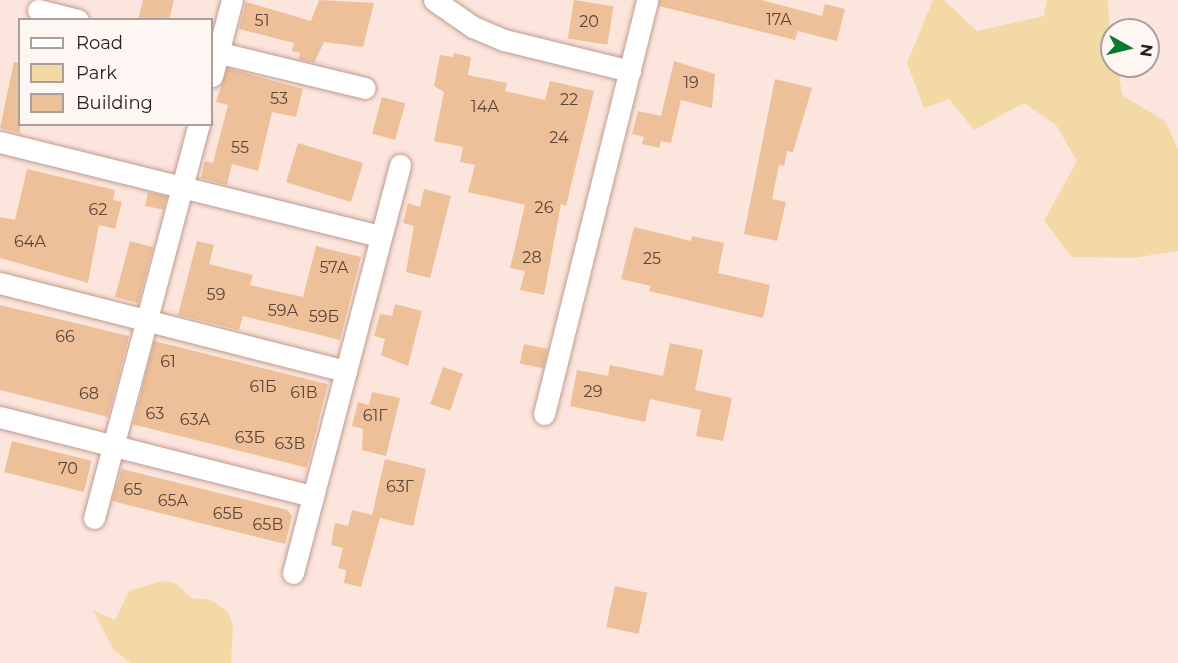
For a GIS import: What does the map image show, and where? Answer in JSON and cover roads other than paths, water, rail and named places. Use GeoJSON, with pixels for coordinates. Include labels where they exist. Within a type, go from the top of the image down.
{"type":"FeatureCollection","features":[{"type":"Feature","properties":{"kind":"street"},"geometry":{"type":"LineString","coordinates":[[213,68],[215,51],[232,0]]}},
{"type":"Feature","properties":{"kind":"street"},"geometry":{"type":"LineString","coordinates":[[434,0],[473,27],[504,40],[630,71]]}},
{"type":"Feature","properties":{"kind":"street"},"geometry":{"type":"LineString","coordinates":[[544,414],[647,0]]}},
{"type":"Feature","properties":{"kind":"street"},"geometry":{"type":"LineString","coordinates":[[38,10],[70,18]]}},
{"type":"Feature","properties":{"kind":"street"},"geometry":{"type":"LineString","coordinates":[[215,51],[365,88]]}},
{"type":"Feature","properties":{"kind":"street"},"geometry":{"type":"LineString","coordinates":[[94,518],[198,126]]}},
{"type":"Feature","properties":{"kind":"street"},"geometry":{"type":"LineString","coordinates":[[0,142],[381,236]]}},
{"type":"Feature","properties":{"kind":"street"},"geometry":{"type":"LineString","coordinates":[[293,573],[400,165]]}},
{"type":"Feature","properties":{"kind":"street"},"geometry":{"type":"LineString","coordinates":[[0,283],[346,371]]}},
{"type":"Feature","properties":{"kind":"street"},"geometry":{"type":"LineString","coordinates":[[0,417],[313,496]]}}]}
